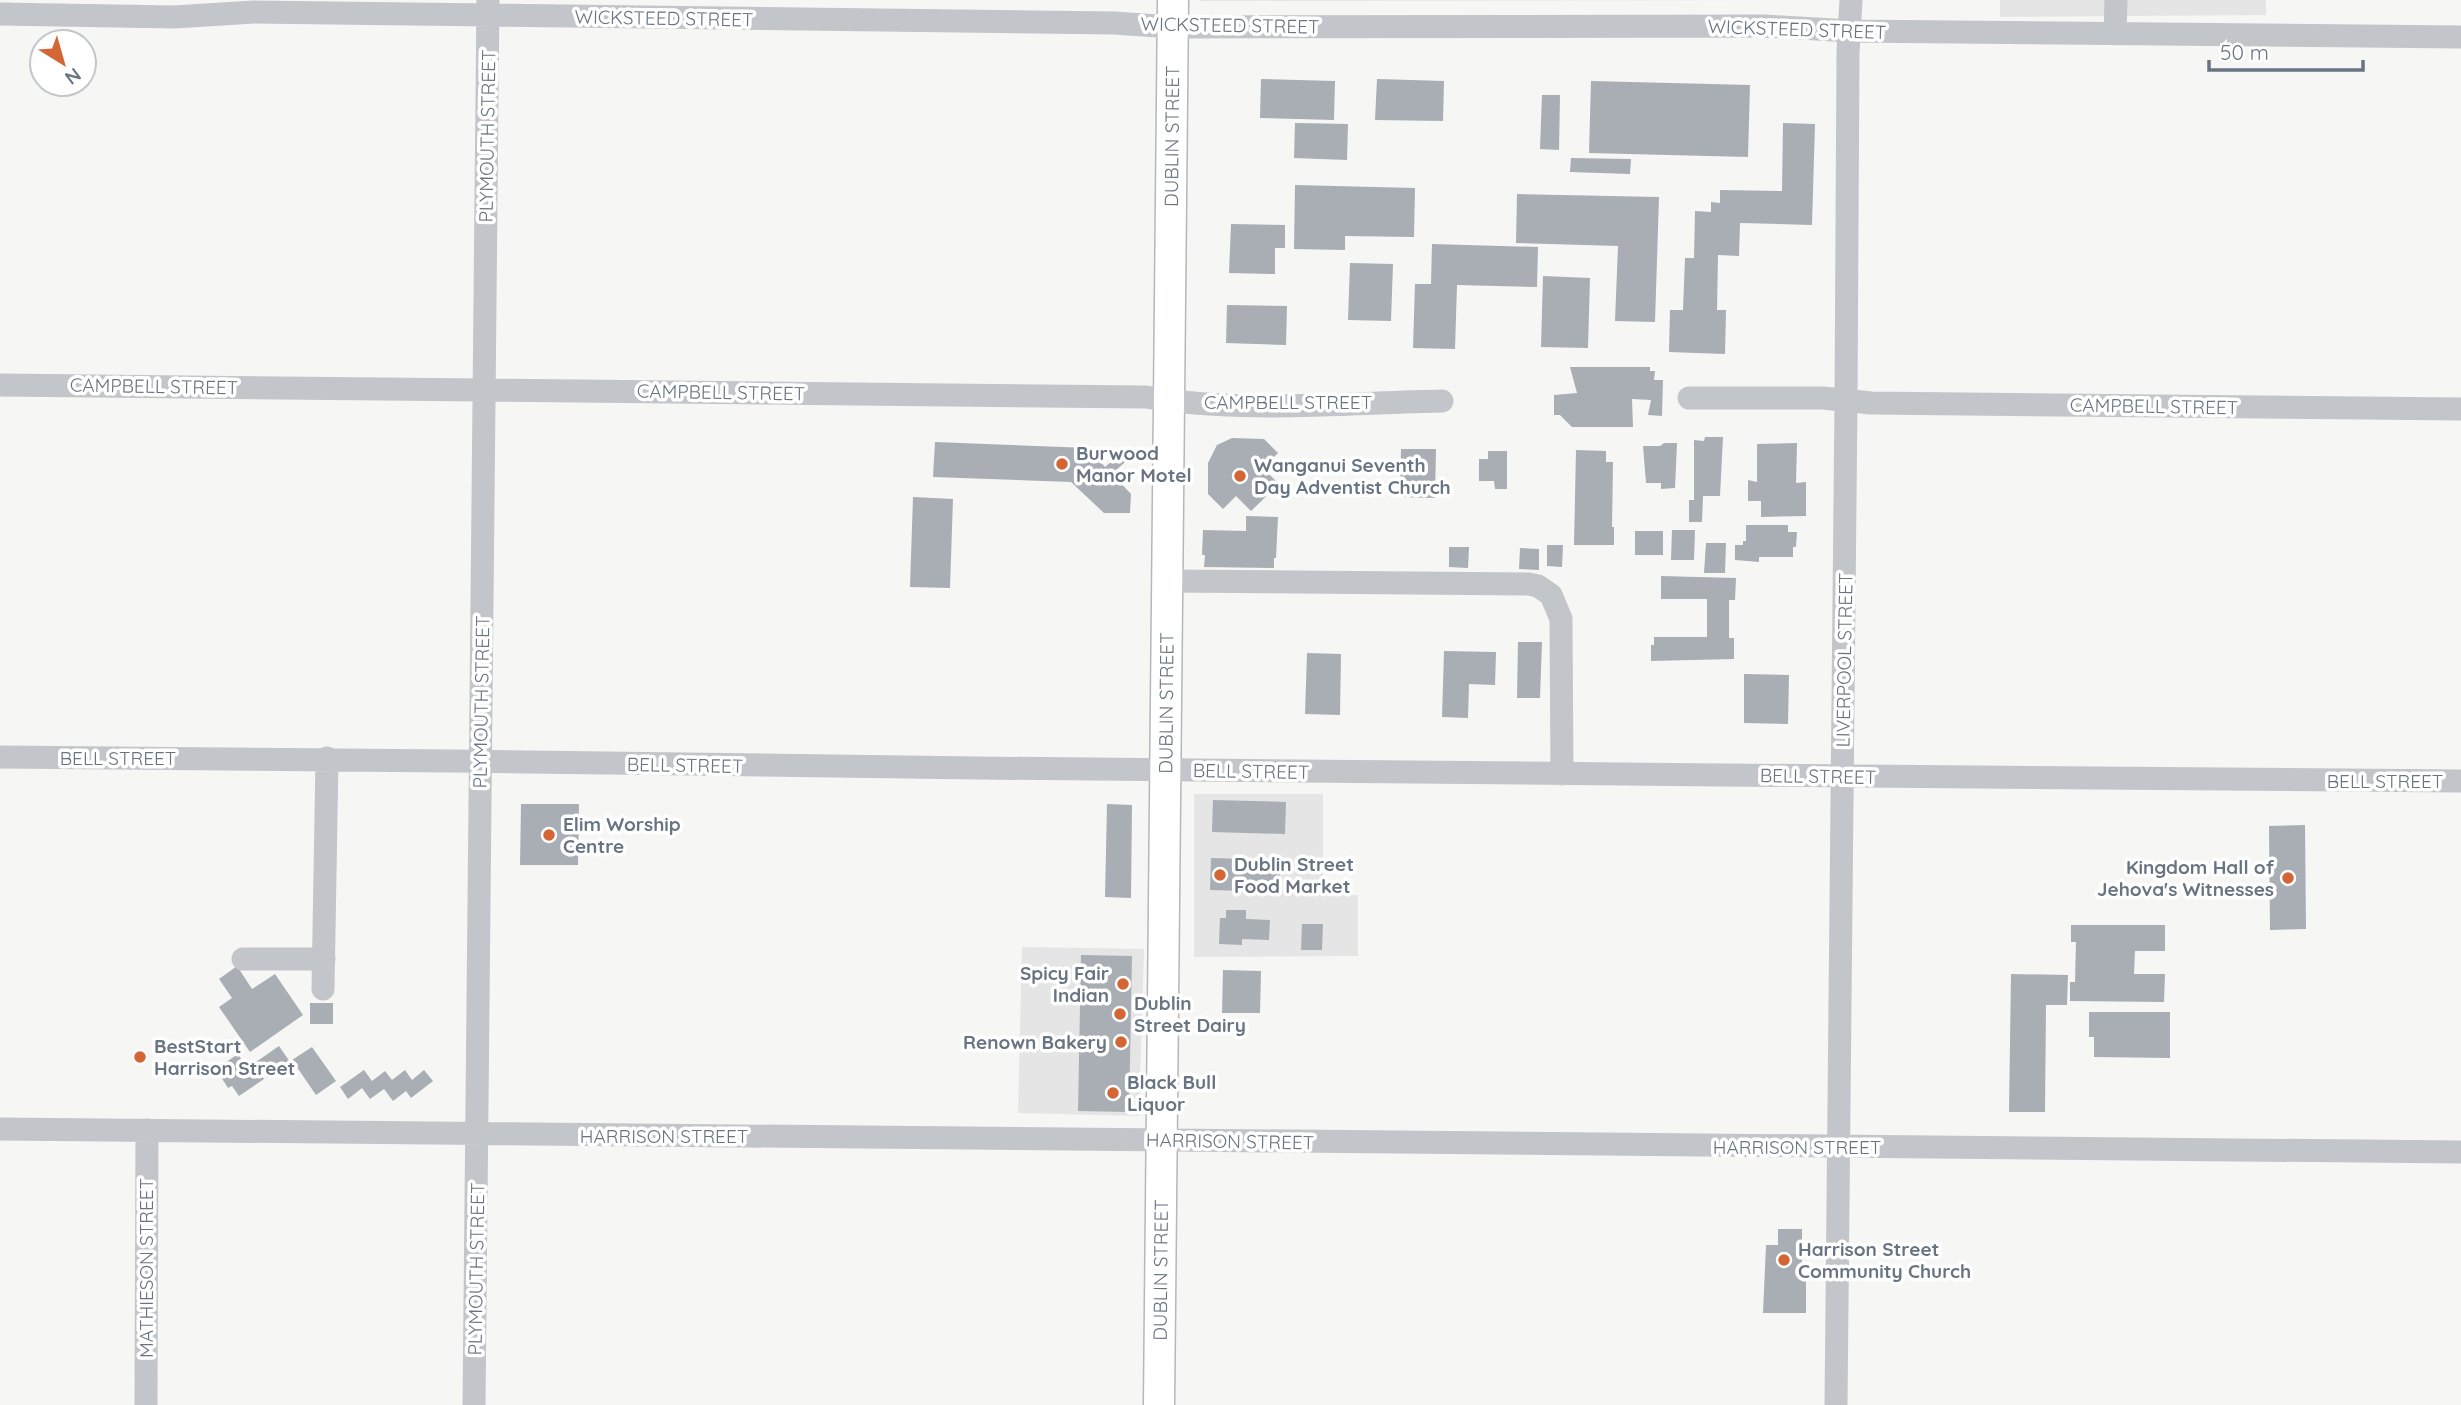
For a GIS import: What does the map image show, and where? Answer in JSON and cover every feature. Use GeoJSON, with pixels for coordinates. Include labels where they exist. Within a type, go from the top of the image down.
{"type":"FeatureCollection","features":[{"type":"Feature","properties":{"kind":"main road","name":"DUBLIN STREET"},"geometry":{"type":"LineString","coordinates":[[1159,1405],[1172,13]]}},
{"type":"Feature","properties":{"kind":"street","name":"LIVERPOOL STREET"},"geometry":{"type":"LineString","coordinates":[[1836,1405],[1848,52],[1851,0]]}},
{"type":"Feature","properties":{"kind":"street"},"geometry":{"type":"LineString","coordinates":[[2115,34],[2116,0]]}},
{"type":"Feature","properties":{"kind":"street","name":"WICKSTEED STREET"},"geometry":{"type":"LineString","coordinates":[[0,14],[27,7],[174,17],[254,12],[488,8],[1114,23],[1172,13],[1764,26],[1850,31],[2461,37]]}},
{"type":"Feature","properties":{"kind":"street","name":"PLYMOUTH STREET"},"geometry":{"type":"LineString","coordinates":[[474,1405],[488,8]]}},
{"type":"Feature","properties":{"kind":"street","name":"CAMPBELL STREET"},"geometry":{"type":"LineString","coordinates":[[0,385],[1146,397],[1168,401],[1262,405],[1442,401]]}},
{"type":"Feature","properties":{"kind":"street","name":"CAMPBELL STREET"},"geometry":{"type":"LineString","coordinates":[[1689,398],[1823,398],[1871,403],[2461,409]]}},
{"type":"Feature","properties":{"kind":"street"},"geometry":{"type":"LineString","coordinates":[[1167,582],[1538,586],[1551,595],[1561,619],[1562,774]]}},
{"type":"Feature","properties":{"kind":"street","name":"BELL STREET"},"geometry":{"type":"LineString","coordinates":[[0,757],[327,758],[1165,770],[2461,781]]}},
{"type":"Feature","properties":{"kind":"street"},"geometry":{"type":"LineString","coordinates":[[323,989],[327,758]]}},
{"type":"Feature","properties":{"kind":"street"},"geometry":{"type":"LineString","coordinates":[[243,959],[324,959]]}},
{"type":"Feature","properties":{"kind":"street","name":"HARRISON STREET"},"geometry":{"type":"LineString","coordinates":[[0,1129],[2461,1152]]}},
{"type":"Feature","properties":{"kind":"street","name":"MATHIESON STREET"},"geometry":{"type":"LineString","coordinates":[[146,1405],[147,1130]]}},
{"type":"Feature","properties":{"kind":"shaded area"},"geometry":{"type":"Polygon","coordinates":[[[1200,0],[1760,0],[1200,1],[1200,0]]]}},
{"type":"Feature","properties":{"kind":"shaded area"},"geometry":{"type":"Polygon","coordinates":[[[2000,0],[2266,0],[2266,15],[2000,17],[2000,0]]]}},
{"type":"Feature","properties":{"kind":"shaded area"},"geometry":{"type":"Polygon","coordinates":[[[1194,794],[1323,794],[1323,895],[1358,895],[1358,956],[1194,957],[1194,794]]]}},
{"type":"Feature","properties":{"kind":"shaded area"},"geometry":{"type":"Polygon","coordinates":[[[1022,947],[1144,949],[1139,1116],[1018,1113],[1022,947]]]}},
{"type":"Feature","properties":{"kind":"building"},"geometry":{"type":"Polygon","coordinates":[[[1261,79],[1335,81],[1334,120],[1260,118],[1261,79]]]}},
{"type":"Feature","properties":{"kind":"building"},"geometry":{"type":"Polygon","coordinates":[[[1377,79],[1444,81],[1443,121],[1375,120],[1377,79]]]}},
{"type":"Feature","properties":{"kind":"building"},"geometry":{"type":"Polygon","coordinates":[[[1591,81],[1750,85],[1748,157],[1589,153],[1591,81]]]}},
{"type":"Feature","properties":{"kind":"building"},"geometry":{"type":"Polygon","coordinates":[[[1542,95],[1560,95],[1559,150],[1540,149],[1542,95]]]}},
{"type":"Feature","properties":{"kind":"building"},"geometry":{"type":"Polygon","coordinates":[[[1295,123],[1348,124],[1347,160],[1294,158],[1295,123]]]}},
{"type":"Feature","properties":{"kind":"building"},"geometry":{"type":"Polygon","coordinates":[[[1783,123],[1815,124],[1812,225],[1740,223],[1739,256],[1718,255],[1717,310],[1726,310],[1725,354],[1669,352],[1670,310],[1683,310],[1685,258],[1694,258],[1695,211],[1711,212],[1711,202],[1720,203],[1720,190],[1782,191],[1783,123]]]}},
{"type":"Feature","properties":{"kind":"building"},"geometry":{"type":"Polygon","coordinates":[[[1571,158],[1631,159],[1630,174],[1570,172],[1571,158]]]}},
{"type":"Feature","properties":{"kind":"building"},"geometry":{"type":"Polygon","coordinates":[[[1295,185],[1415,188],[1414,237],[1345,236],[1345,250],[1294,249],[1295,185]]]}},
{"type":"Feature","properties":{"kind":"building"},"geometry":{"type":"Polygon","coordinates":[[[1517,194],[1659,197],[1655,322],[1615,321],[1618,246],[1516,243],[1517,194]]]}},
{"type":"Feature","properties":{"kind":"building"},"geometry":{"type":"Polygon","coordinates":[[[1231,224],[1285,225],[1285,248],[1275,248],[1275,274],[1229,273],[1231,224]]]}},
{"type":"Feature","properties":{"kind":"building"},"geometry":{"type":"Polygon","coordinates":[[[1432,244],[1538,247],[1537,287],[1457,285],[1455,349],[1413,348],[1415,284],[1431,284],[1432,244]]]}},
{"type":"Feature","properties":{"kind":"building"},"geometry":{"type":"Polygon","coordinates":[[[1350,263],[1393,264],[1391,321],[1348,320],[1350,263]]]}},
{"type":"Feature","properties":{"kind":"building"},"geometry":{"type":"Polygon","coordinates":[[[1543,276],[1590,278],[1588,348],[1541,347],[1543,276]]]}},
{"type":"Feature","properties":{"kind":"building"},"geometry":{"type":"Polygon","coordinates":[[[1227,305],[1287,306],[1286,345],[1226,343],[1227,305]]]}},
{"type":"Feature","properties":{"kind":"building"},"geometry":{"type":"Polygon","coordinates":[[[1570,367],[1650,367],[1650,371],[1655,371],[1654,380],[1663,380],[1662,416],[1648,415],[1651,400],[1632,399],[1633,427],[1572,427],[1560,415],[1554,415],[1554,395],[1577,393],[1570,367]]]}},
{"type":"Feature","properties":{"kind":"building"},"geometry":{"type":"Polygon","coordinates":[[[1705,437],[1723,437],[1720,496],[1703,496],[1702,522],[1689,522],[1689,500],[1694,500],[1694,440],[1704,441],[1705,437]]]}},
{"type":"Feature","properties":{"kind":"building","name":"Wanganui Seventh Day Adventist Church"},"geometry":{"type":"Polygon","coordinates":[[[1232,438],[1264,439],[1278,453],[1263,468],[1279,484],[1251,511],[1236,496],[1223,509],[1208,494],[1208,463],[1217,445],[1232,438]]]}},
{"type":"Feature","properties":{"kind":"building"},"geometry":{"type":"Polygon","coordinates":[[[935,442],[1088,448],[1105,467],[1119,455],[1125,462],[1112,474],[1131,494],[1130,513],[1104,513],[1071,482],[933,477],[935,442]]]}},
{"type":"Feature","properties":{"kind":"building"},"geometry":{"type":"Polygon","coordinates":[[[1664,443],[1677,443],[1675,488],[1661,489],[1661,483],[1646,483],[1643,446],[1660,446],[1664,443]]]}},
{"type":"Feature","properties":{"kind":"building"},"geometry":{"type":"Polygon","coordinates":[[[1797,443],[1796,483],[1806,482],[1806,516],[1761,517],[1761,501],[1748,501],[1748,480],[1757,482],[1757,444],[1797,443]]]}},
{"type":"Feature","properties":{"kind":"building"},"geometry":{"type":"Polygon","coordinates":[[[1401,449],[1436,449],[1435,498],[1400,497],[1401,449]]]}},
{"type":"Feature","properties":{"kind":"building"},"geometry":{"type":"Polygon","coordinates":[[[1576,450],[1606,451],[1606,462],[1613,462],[1614,545],[1574,545],[1576,450]]]}},
{"type":"Feature","properties":{"kind":"building"},"geometry":{"type":"Polygon","coordinates":[[[1488,451],[1507,451],[1507,489],[1495,489],[1494,481],[1479,481],[1479,459],[1488,459],[1488,451]]]}},
{"type":"Feature","properties":{"kind":"building"},"geometry":{"type":"Polygon","coordinates":[[[913,497],[953,499],[950,588],[910,587],[913,497]]]}},
{"type":"Feature","properties":{"kind":"building"},"geometry":{"type":"Polygon","coordinates":[[[1246,516],[1278,517],[1274,568],[1204,567],[1203,530],[1246,531],[1246,516]]]}},
{"type":"Feature","properties":{"kind":"building"},"geometry":{"type":"Polygon","coordinates":[[[1746,525],[1788,525],[1788,532],[1797,532],[1793,557],[1759,557],[1759,562],[1735,560],[1735,545],[1743,545],[1743,541],[1746,541],[1746,525]]]}},
{"type":"Feature","properties":{"kind":"building"},"geometry":{"type":"Polygon","coordinates":[[[1672,530],[1695,530],[1694,560],[1671,560],[1672,530]]]}},
{"type":"Feature","properties":{"kind":"building"},"geometry":{"type":"Polygon","coordinates":[[[1635,531],[1663,531],[1663,555],[1635,555],[1635,531]]]}},
{"type":"Feature","properties":{"kind":"building"},"geometry":{"type":"Polygon","coordinates":[[[1706,543],[1726,543],[1725,573],[1704,573],[1706,543]]]}},
{"type":"Feature","properties":{"kind":"building"},"geometry":{"type":"Polygon","coordinates":[[[1547,545],[1563,545],[1562,567],[1547,566],[1547,545]]]}},
{"type":"Feature","properties":{"kind":"building"},"geometry":{"type":"Polygon","coordinates":[[[1449,547],[1469,547],[1468,568],[1449,567],[1449,547]]]}},
{"type":"Feature","properties":{"kind":"building"},"geometry":{"type":"Polygon","coordinates":[[[1520,548],[1539,549],[1539,570],[1519,569],[1520,548]]]}},
{"type":"Feature","properties":{"kind":"building"},"geometry":{"type":"Polygon","coordinates":[[[1661,576],[1736,578],[1735,600],[1729,600],[1729,638],[1734,638],[1734,659],[1651,661],[1654,637],[1707,637],[1707,599],[1661,599],[1661,576]]]}},
{"type":"Feature","properties":{"kind":"building"},"geometry":{"type":"Polygon","coordinates":[[[1518,642],[1542,642],[1540,698],[1517,698],[1518,642]]]}},
{"type":"Feature","properties":{"kind":"building"},"geometry":{"type":"Polygon","coordinates":[[[1444,651],[1496,652],[1495,685],[1469,684],[1468,718],[1442,717],[1444,651]]]}},
{"type":"Feature","properties":{"kind":"building"},"geometry":{"type":"Polygon","coordinates":[[[1307,653],[1341,654],[1340,715],[1305,714],[1307,653]]]}},
{"type":"Feature","properties":{"kind":"building"},"geometry":{"type":"Polygon","coordinates":[[[1744,674],[1789,675],[1788,724],[1744,723],[1744,674]]]}},
{"type":"Feature","properties":{"kind":"building"},"geometry":{"type":"Polygon","coordinates":[[[1213,800],[1286,802],[1285,834],[1212,832],[1213,800]]]}},
{"type":"Feature","properties":{"kind":"building","name":"Elim Worship Centre"},"geometry":{"type":"Polygon","coordinates":[[[521,804],[579,804],[578,865],[520,865],[521,804]]]}},
{"type":"Feature","properties":{"kind":"building"},"geometry":{"type":"Polygon","coordinates":[[[1107,804],[1132,805],[1131,898],[1105,897],[1107,804]]]}},
{"type":"Feature","properties":{"kind":"building","name":"Kingdom Hall of Jehova's Witnesses"},"geometry":{"type":"Polygon","coordinates":[[[2305,825],[2306,929],[2270,930],[2269,826],[2305,825]]]}},
{"type":"Feature","properties":{"kind":"building"},"geometry":{"type":"Polygon","coordinates":[[[1211,858],[1280,860],[1279,892],[1210,890],[1211,858]]]}},
{"type":"Feature","properties":{"kind":"building"},"geometry":{"type":"Polygon","coordinates":[[[1226,910],[1246,910],[1246,919],[1270,920],[1269,940],[1242,939],[1242,945],[1219,944],[1220,918],[1226,918],[1226,910]]]}},
{"type":"Feature","properties":{"kind":"building"},"geometry":{"type":"Polygon","coordinates":[[[1302,924],[1323,924],[1322,950],[1301,950],[1302,924]]]}},
{"type":"Feature","properties":{"kind":"building"},"geometry":{"type":"Polygon","coordinates":[[[2071,925],[2165,925],[2165,951],[2135,951],[2134,974],[2165,974],[2164,1002],[2070,1001],[2070,982],[2075,982],[2076,942],[2071,942],[2071,925]]]}},
{"type":"Feature","properties":{"kind":"building"},"geometry":{"type":"Polygon","coordinates":[[[1081,955],[1132,956],[1129,1112],[1078,1111],[1081,955]]]}},
{"type":"Feature","properties":{"kind":"building"},"geometry":{"type":"Polygon","coordinates":[[[237,966],[252,989],[275,974],[303,1015],[250,1052],[219,1007],[232,998],[219,979],[237,966]]]}},
{"type":"Feature","properties":{"kind":"building"},"geometry":{"type":"Polygon","coordinates":[[[1223,970],[1261,971],[1260,1013],[1222,1013],[1223,970]]]}},
{"type":"Feature","properties":{"kind":"building"},"geometry":{"type":"Polygon","coordinates":[[[2011,974],[2068,975],[2067,1005],[2046,1005],[2045,1112],[2009,1112],[2011,974]]]}},
{"type":"Feature","properties":{"kind":"building"},"geometry":{"type":"Polygon","coordinates":[[[310,1003],[333,1003],[333,1024],[310,1024],[310,1003]]]}},
{"type":"Feature","properties":{"kind":"building"},"geometry":{"type":"Polygon","coordinates":[[[2089,1012],[2170,1012],[2170,1058],[2094,1057],[2094,1037],[2089,1037],[2089,1012]]]}},
{"type":"Feature","properties":{"kind":"building"},"geometry":{"type":"Polygon","coordinates":[[[279,1046],[290,1062],[267,1078],[256,1062],[279,1046]]]}},
{"type":"Feature","properties":{"kind":"building"},"geometry":{"type":"Polygon","coordinates":[[[312,1047],[336,1081],[316,1095],[292,1060],[312,1047]]]}},
{"type":"Feature","properties":{"kind":"building"},"geometry":{"type":"Polygon","coordinates":[[[238,1054],[250,1073],[257,1068],[264,1079],[239,1096],[232,1086],[228,1088],[216,1069],[238,1054]]]}},
{"type":"Feature","properties":{"kind":"building"},"geometry":{"type":"Polygon","coordinates":[[[364,1070],[372,1081],[385,1071],[392,1080],[405,1070],[412,1080],[424,1070],[433,1081],[411,1098],[406,1091],[393,1101],[384,1089],[370,1099],[362,1088],[348,1099],[340,1087],[364,1070]]]}},
{"type":"Feature","properties":{"kind":"building"},"geometry":{"type":"Polygon","coordinates":[[[1778,1229],[1802,1229],[1802,1276],[1806,1276],[1806,1313],[1763,1313],[1766,1245],[1778,1245],[1778,1229]]]}},
{"type":"Feature","properties":{"kind":"place","name":"Burwood Manor Motel"},"geometry":{"type":"Point","coordinates":[1062,464]}},
{"type":"Feature","properties":{"kind":"place","name":"Wanganui Seventh Day Adventist Church"},"geometry":{"type":"Point","coordinates":[1240,476]}},
{"type":"Feature","properties":{"kind":"place","name":"Elim Worship Centre"},"geometry":{"type":"Point","coordinates":[549,835]}},
{"type":"Feature","properties":{"kind":"place","name":"Dublin Street Food Market"},"geometry":{"type":"Point","coordinates":[1220,875]}},
{"type":"Feature","properties":{"kind":"place","name":"Kingdom Hall of Jehova's Witnesses"},"geometry":{"type":"Point","coordinates":[2288,878]}},
{"type":"Feature","properties":{"kind":"place","name":"Spicy Fair Indian"},"geometry":{"type":"Point","coordinates":[1123,984]}},
{"type":"Feature","properties":{"kind":"place","name":"Dublin Street Dairy"},"geometry":{"type":"Point","coordinates":[1120,1014]}},
{"type":"Feature","properties":{"kind":"place","name":"Renown Bakery"},"geometry":{"type":"Point","coordinates":[1121,1042]}},
{"type":"Feature","properties":{"kind":"place","name":"BestStart Harrison Street"},"geometry":{"type":"Point","coordinates":[140,1057]}},
{"type":"Feature","properties":{"kind":"place","name":"Black Bull Liquor"},"geometry":{"type":"Point","coordinates":[1113,1093]}},
{"type":"Feature","properties":{"kind":"place","name":"Harrison Street Community Church"},"geometry":{"type":"Point","coordinates":[1784,1260]}}]}
